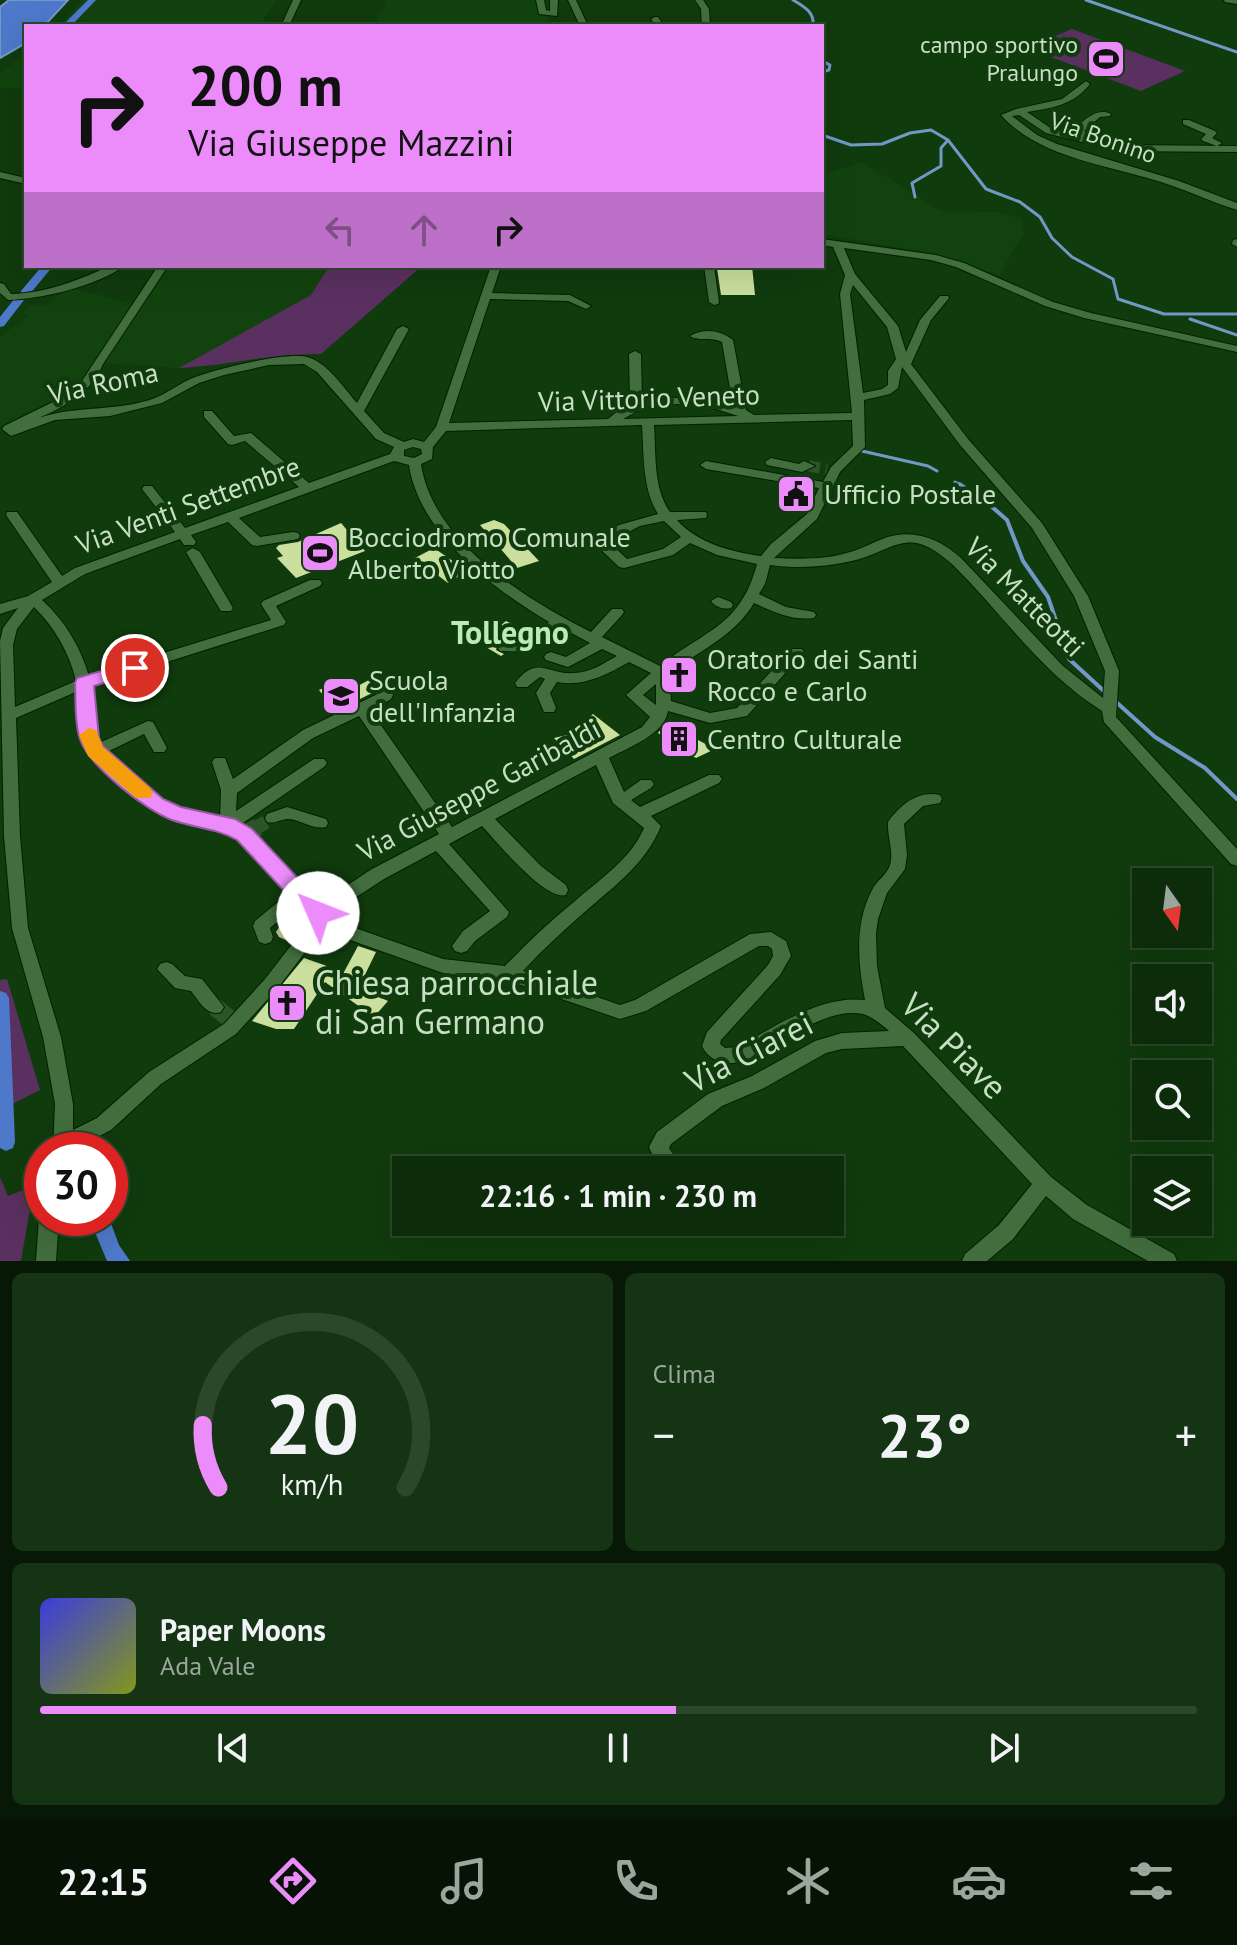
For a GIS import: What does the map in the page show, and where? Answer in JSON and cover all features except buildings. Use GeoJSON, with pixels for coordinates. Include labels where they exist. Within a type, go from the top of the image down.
{"type":"FeatureCollection","features":[{"type":"Feature","properties":{"kind":"street"},"geometry":{"type":"LineString","coordinates":[[286,24],[297,0]]}},
{"type":"Feature","properties":{"kind":"street"},"geometry":{"type":"LineString","coordinates":[[540,0],[542,12],[550,15],[554,14],[554,0]]}},
{"type":"Feature","properties":{"kind":"street"},"geometry":{"type":"LineString","coordinates":[[572,0],[583,24]]}},
{"type":"Feature","properties":{"kind":"street"},"geometry":{"type":"LineString","coordinates":[[699,0],[705,9],[706,24]]}},
{"type":"Feature","properties":{"kind":"street"},"geometry":{"type":"LineString","coordinates":[[1228,0],[1237,2]]}},
{"type":"Feature","properties":{"kind":"street"},"geometry":{"type":"LineString","coordinates":[[1016,111],[1063,103],[1075,97],[1086,84]]}},
{"type":"Feature","properties":{"kind":"street","name":"Via Bonino"},"geometry":{"type":"LineString","coordinates":[[1230,144],[1143,150],[1106,145],[1049,131],[1029,116],[1016,111],[1005,115],[1046,142],[1237,207]]}},
{"type":"Feature","properties":{"kind":"street"},"geometry":{"type":"LineString","coordinates":[[1106,145],[1077,132],[1097,115],[1107,114]]}},
{"type":"Feature","properties":{"kind":"street"},"geometry":{"type":"LineString","coordinates":[[1186,122],[1212,133],[1206,139],[1230,144]]}},
{"type":"Feature","properties":{"kind":"street"},"geometry":{"type":"LineString","coordinates":[[0,175],[24,181]]}},
{"type":"Feature","properties":{"kind":"street"},"geometry":{"type":"LineString","coordinates":[[824,242],[886,250],[960,265],[1038,300],[1088,316],[1237,349]]}},
{"type":"Feature","properties":{"kind":"street"},"geometry":{"type":"LineString","coordinates":[[837,244],[849,271],[892,326],[904,361],[964,442],[1037,526],[1081,596],[1112,671],[1110,709]]}},
{"type":"Feature","properties":{"kind":"street"},"geometry":{"type":"LineString","coordinates":[[797,652],[742,712],[734,715],[710,718],[663,711],[633,695],[682,656],[727,628],[731,607],[751,596],[764,561],[812,516],[827,486],[831,470],[859,447],[858,398],[845,294],[849,271],[861,258],[886,250]]}},
{"type":"Feature","properties":{"kind":"street"},"geometry":{"type":"LineString","coordinates":[[0,286],[8,297],[20,298],[73,286],[114,268]]}},
{"type":"Feature","properties":{"kind":"street"},"geometry":{"type":"LineString","coordinates":[[495,268],[442,427],[427,447],[428,456],[415,462],[419,488],[445,527],[496,580],[521,599],[661,672]]}},
{"type":"Feature","properties":{"kind":"street"},"geometry":{"type":"LineString","coordinates":[[709,268],[714,302]]}},
{"type":"Feature","properties":{"kind":"street","name":"Via Roma"},"geometry":{"type":"LineString","coordinates":[[157,269],[97,364],[93,378],[68,398],[11,426],[8,429],[11,432],[53,417],[110,412],[158,401],[207,376],[292,359],[314,363],[380,436],[400,451],[404,461],[415,462]]}},
{"type":"Feature","properties":{"kind":"street"},"geometry":{"type":"LineString","coordinates":[[485,296],[570,298],[586,306]]}},
{"type":"Feature","properties":{"kind":"street"},"geometry":{"type":"LineString","coordinates":[[920,340],[928,311],[944,298]]}},
{"type":"Feature","properties":{"kind":"street"},"geometry":{"type":"LineString","coordinates":[[858,398],[890,390],[894,386],[894,371],[935,319]]}},
{"type":"Feature","properties":{"kind":"street"},"geometry":{"type":"LineString","coordinates":[[358,411],[403,329]]}},
{"type":"Feature","properties":{"kind":"street"},"geometry":{"type":"LineString","coordinates":[[696,336],[714,334],[727,340],[740,411]]}},
{"type":"Feature","properties":{"kind":"street"},"geometry":{"type":"LineString","coordinates":[[635,354],[636,408]]}},
{"type":"Feature","properties":{"kind":"street"},"geometry":{"type":"LineString","coordinates":[[610,424],[636,408],[689,401],[725,405],[753,418]]}},
{"type":"Feature","properties":{"kind":"street"},"geometry":{"type":"LineString","coordinates":[[208,414],[232,441],[247,436],[307,488]]}},
{"type":"Feature","properties":{"kind":"street","name":"Via Vittorio Veneto"},"geometry":{"type":"LineString","coordinates":[[442,427],[857,416]]}},
{"type":"Feature","properties":{"kind":"street","name":"Via Matteotti"},"geometry":{"type":"LineString","coordinates":[[648,422],[657,496],[665,515],[688,538],[714,549],[764,561],[831,560],[854,555],[898,537],[939,547],[1037,647],[1093,700],[1110,709],[1109,718],[1117,730],[1237,860]]}},
{"type":"Feature","properties":{"kind":"street"},"geometry":{"type":"LineString","coordinates":[[400,451],[413,443],[427,447]]}},
{"type":"Feature","properties":{"kind":"street","name":"Via Venti Settembre"},"geometry":{"type":"LineString","coordinates":[[0,609],[33,599],[80,571],[189,542],[230,517],[400,451]]}},
{"type":"Feature","properties":{"kind":"street"},"geometry":{"type":"LineString","coordinates":[[771,462],[802,468],[809,466]]}},
{"type":"Feature","properties":{"kind":"street"},"geometry":{"type":"LineString","coordinates":[[706,465],[827,486]]}},
{"type":"Feature","properties":{"kind":"street"},"geometry":{"type":"LineString","coordinates":[[148,489],[189,542],[226,608]]}},
{"type":"Feature","properties":{"kind":"street"},"geometry":{"type":"LineString","coordinates":[[12,515],[59,582]]}},
{"type":"Feature","properties":{"kind":"street"},"geometry":{"type":"LineString","coordinates":[[688,538],[668,552],[624,564],[601,542],[617,529],[665,515],[701,515]]}},
{"type":"Feature","properties":{"kind":"street"},"geometry":{"type":"LineString","coordinates":[[230,517],[257,542],[293,536]]}},
{"type":"Feature","properties":{"kind":"street"},"geometry":{"type":"LineString","coordinates":[[7,716],[84,683],[279,622],[268,604],[315,583]]}},
{"type":"Feature","properties":{"kind":"street"},"geometry":{"type":"LineString","coordinates":[[751,596],[783,611],[809,615]]}},
{"type":"Feature","properties":{"kind":"street"},"geometry":{"type":"LineString","coordinates":[[64,1132],[64,1104],[52,1037],[20,928],[12,836],[6,645],[10,628],[33,599],[53,616],[70,640],[84,683],[89,738],[95,751],[156,804],[176,814],[227,825],[247,833],[318,918]]}},
{"type":"Feature","properties":{"kind":"street"},"geometry":{"type":"LineString","coordinates":[[551,657],[568,662],[598,640],[617,612]]}},
{"type":"Feature","properties":{"kind":"street"},"geometry":{"type":"LineString","coordinates":[[505,648],[525,649],[560,620]]}},
{"type":"Feature","properties":{"kind":"street"},"geometry":{"type":"LineString","coordinates":[[522,683],[538,671],[553,677],[579,680],[629,655]]}},
{"type":"Feature","properties":{"kind":"street"},"geometry":{"type":"LineString","coordinates":[[661,672],[663,711]]}},
{"type":"Feature","properties":{"kind":"street"},"geometry":{"type":"LineString","coordinates":[[549,708],[543,693],[553,677]]}},
{"type":"Feature","properties":{"kind":"street"},"geometry":{"type":"LineString","coordinates":[[229,790],[280,752],[386,695]]}},
{"type":"Feature","properties":{"kind":"street"},"geometry":{"type":"LineString","coordinates":[[362,709],[444,840],[501,912],[469,936],[461,946]]}},
{"type":"Feature","properties":{"kind":"street","name":"Via Giuseppe Garibaldi"},"geometry":{"type":"LineString","coordinates":[[90,1132],[104,1124],[155,1078],[233,1022],[318,918],[378,874],[647,731],[663,711]]}},
{"type":"Feature","properties":{"kind":"street"},"geometry":{"type":"LineString","coordinates":[[95,751],[148,726],[159,748]]}},
{"type":"Feature","properties":{"kind":"street"},"geometry":{"type":"LineString","coordinates":[[509,974],[560,924],[613,881],[640,852],[653,826],[624,797],[600,756]]}},
{"type":"Feature","properties":{"kind":"street"},"geometry":{"type":"LineString","coordinates":[[220,762],[229,790],[227,825]]}},
{"type":"Feature","properties":{"kind":"street"},"geometry":{"type":"LineString","coordinates":[[227,825],[319,763]]}},
{"type":"Feature","properties":{"kind":"street"},"geometry":{"type":"LineString","coordinates":[[639,815],[714,779]]}},
{"type":"Feature","properties":{"kind":"street"},"geometry":{"type":"LineString","coordinates":[[624,797],[646,784]]}},
{"type":"Feature","properties":{"kind":"street"},"geometry":{"type":"LineString","coordinates":[[877,1012],[868,968],[869,919],[880,890],[896,873],[899,864],[896,822],[919,801],[934,799]]}},
{"type":"Feature","properties":{"kind":"street"},"geometry":{"type":"LineString","coordinates":[[273,818],[287,813],[320,823]]}},
{"type":"Feature","properties":{"kind":"street"},"geometry":{"type":"LineString","coordinates":[[485,819],[535,871],[560,890]]}},
{"type":"Feature","properties":{"kind":"street"},"geometry":{"type":"LineString","coordinates":[[265,937],[261,926],[298,895]]}},
{"type":"Feature","properties":{"kind":"street","name":"Via Piave"},"geometry":{"type":"LineString","coordinates":[[318,918],[443,966],[509,974],[620,1012],[640,1006],[756,939],[771,939],[780,946],[782,956],[774,970],[713,1037],[711,1046],[716,1052],[726,1057],[740,1054],[839,1007],[861,1006],[877,1012],[908,1038],[1044,1183],[1080,1212],[1167,1261]]}},
{"type":"Feature","properties":{"kind":"street"},"geometry":{"type":"LineString","coordinates":[[166,969],[181,983],[196,984],[215,1007]]}},
{"type":"Feature","properties":{"kind":"street","name":"Via Ciarei"},"geometry":{"type":"LineString","coordinates":[[662,1156],[659,1147],[664,1138],[715,1100],[758,1082],[821,1047],[842,1041],[908,1038]]}},
{"type":"Feature","properties":{"kind":"street"},"geometry":{"type":"LineString","coordinates":[[972,1261],[1006,1232],[1044,1183]]}},
{"type":"Feature","properties":{"kind":"street"},"geometry":{"type":"LineString","coordinates":[[46,1261],[48,1236]]}},
{"type":"Feature","properties":{"kind":"shaded area"},"geometry":{"type":"Polygon","coordinates":[[[83,0],[277,0],[261,24],[61,24],[83,0]]]}},
{"type":"Feature","properties":{"kind":"shaded area"},"geometry":{"type":"Polygon","coordinates":[[[384,0],[546,0],[549,24],[377,24],[377,14],[386,10],[384,0]]]}},
{"type":"Feature","properties":{"kind":"shaded area","name":"campo sportivo Pralungo"},"geometry":{"type":"Polygon","coordinates":[[[1072,29],[1185,71],[1141,91],[1027,48],[1072,29]]]}},
{"type":"Feature","properties":{"kind":"shaded area"},"geometry":{"type":"Polygon","coordinates":[[[24,55],[24,89],[0,88],[0,73],[24,55]]]}},
{"type":"Feature","properties":{"kind":"shaded area"},"geometry":{"type":"Polygon","coordinates":[[[862,162],[941,211],[996,212],[1021,218],[1024,233],[999,275],[924,252],[824,234],[824,174],[862,162]]]}},
{"type":"Feature","properties":{"kind":"shaded area"},"geometry":{"type":"Polygon","coordinates":[[[161,268],[328,268],[311,295],[179,368],[103,363],[81,386],[0,427],[0,336],[30,316],[22,313],[34,304],[44,306],[72,288],[132,304],[161,268]]]}},
{"type":"Feature","properties":{"kind":"shaded area"},"geometry":{"type":"Polygon","coordinates":[[[328,268],[420,268],[321,354],[285,355],[179,368],[311,295],[328,268]]]}},
{"type":"Feature","properties":{"kind":"shaded area"},"geometry":{"type":"Polygon","coordinates":[[[7,979],[40,1090],[0,1110],[0,980],[7,979]]]}},
{"type":"Feature","properties":{"kind":"shaded area"},"geometry":{"type":"Polygon","coordinates":[[[0,1177],[8,1196],[24,1190],[25,1236],[21,1261],[0,1261],[0,1177]]]}},
{"type":"Feature","properties":{"kind":"water"},"geometry":{"type":"Polygon","coordinates":[[[9,0],[68,0],[46,24],[24,24],[24,44],[0,58],[0,7],[9,0]]]}},
{"type":"Feature","properties":{"kind":"waterway"},"geometry":{"type":"LineString","coordinates":[[68,24],[92,0]]}},
{"type":"Feature","properties":{"kind":"waterway"},"geometry":{"type":"LineString","coordinates":[[793,0],[810,13],[813,24]]}},
{"type":"Feature","properties":{"kind":"waterway"},"geometry":{"type":"LineString","coordinates":[[1086,0],[1237,52]]}},
{"type":"Feature","properties":{"kind":"waterway"},"geometry":{"type":"LineString","coordinates":[[824,62],[830,65],[829,70],[824,71]]}},
{"type":"Feature","properties":{"kind":"waterway"},"geometry":{"type":"LineString","coordinates":[[824,136],[851,145],[882,144],[910,133],[931,130],[948,140]]}},
{"type":"Feature","properties":{"kind":"waterway"},"geometry":{"type":"LineString","coordinates":[[915,197],[912,183],[941,166],[941,148],[948,140]]}},
{"type":"Feature","properties":{"kind":"waterway"},"geometry":{"type":"LineString","coordinates":[[948,140],[986,189],[1020,202],[1040,217],[1052,238],[1072,257],[1113,279],[1118,299],[1164,314],[1237,314]]}},
{"type":"Feature","properties":{"kind":"waterway"},"geometry":{"type":"LineString","coordinates":[[25,293],[46,268]]}},
{"type":"Feature","properties":{"kind":"waterway"},"geometry":{"type":"LineString","coordinates":[[0,324],[19,300]]}},
{"type":"Feature","properties":{"kind":"waterway"},"geometry":{"type":"LineString","coordinates":[[1190,319],[1237,335]]}},
{"type":"Feature","properties":{"kind":"waterway"},"geometry":{"type":"LineString","coordinates":[[862,451],[928,466],[937,471]]}},
{"type":"Feature","properties":{"kind":"waterway"},"geometry":{"type":"LineString","coordinates":[[955,482],[962,486]]}},
{"type":"Feature","properties":{"kind":"waterway"},"geometry":{"type":"LineString","coordinates":[[959,484],[1007,520],[1023,561],[1048,597],[1069,659],[1105,692]]}},
{"type":"Feature","properties":{"kind":"waterway"},"geometry":{"type":"LineString","coordinates":[[1115,701],[1155,737],[1205,768],[1237,799]]}},
{"type":"Feature","properties":{"kind":"waterway"},"geometry":{"type":"LineString","coordinates":[[0,998],[6,1142]]}},
{"type":"Feature","properties":{"kind":"waterway"},"geometry":{"type":"LineString","coordinates":[[106,1236],[111,1251],[120,1261]]}},
{"type":"Feature","properties":{"kind":"tunnel"},"geometry":{"type":"LineString","coordinates":[[809,466],[827,469]]}},
{"type":"Feature","properties":{"kind":"tunnel"},"geometry":{"type":"LineString","coordinates":[[254,829],[273,818]]}},
{"type":"Feature","properties":{"kind":"tunnel"},"geometry":{"type":"LineString","coordinates":[[249,832],[258,827]]}},
{"type":"Feature","properties":{"kind":"tunnel"},"geometry":{"type":"LineString","coordinates":[[215,1007],[231,1020]]}},
{"type":"Feature","properties":{"kind":"slow traffic"},"geometry":{"type":"LineString","coordinates":[[89,735],[95,751],[143,793]]}},
{"type":"Feature","properties":{"kind":"place","name":"campo sportivo Pralungo"},"geometry":{"type":"Point","coordinates":[1106,59]}},
{"type":"Feature","properties":{"kind":"place","name":"Ufficio Postale"},"geometry":{"type":"Point","coordinates":[796,494]}},
{"type":"Feature","properties":{"kind":"place","name":"Bocciodromo Comunale Alberto Viotto"},"geometry":{"type":"Point","coordinates":[320,553]}},
{"type":"Feature","properties":{"kind":"place","name":"Oratorio dei Santi Rocco e Carlo"},"geometry":{"type":"Point","coordinates":[679,675]}},
{"type":"Feature","properties":{"kind":"place","name":"Scuola dell'Infanzia"},"geometry":{"type":"Point","coordinates":[341,696]}},
{"type":"Feature","properties":{"kind":"place","name":"Centro Culturale"},"geometry":{"type":"Point","coordinates":[679,739]}},
{"type":"Feature","properties":{"kind":"place","name":"Chiesa parrocchiale di San Germano"},"geometry":{"type":"Point","coordinates":[287,1003]}},
{"type":"Feature","properties":{"kind":"district","name":"Tollegno"},"geometry":{"type":"Point","coordinates":[510,633]}},
{"type":"Feature","properties":{"kind":"route"},"geometry":{"type":"LineString","coordinates":[[135,668],[84,683],[89,738],[95,751],[156,804],[176,814],[227,825],[250,839],[298,895],[318,913]]}}]}
